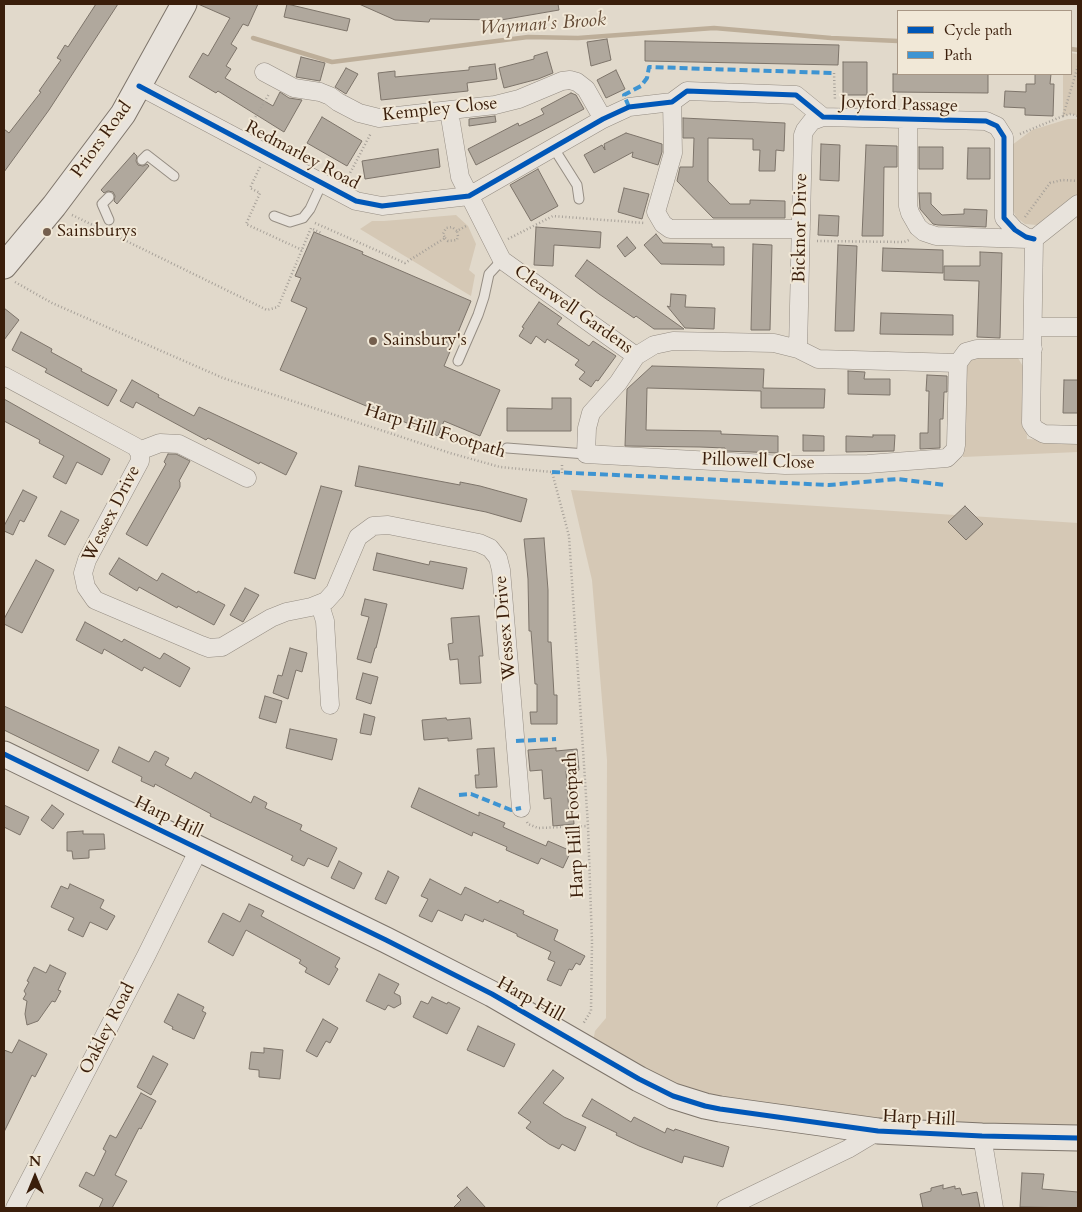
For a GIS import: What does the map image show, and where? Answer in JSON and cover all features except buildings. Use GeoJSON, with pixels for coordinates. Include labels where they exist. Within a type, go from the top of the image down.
{"type":"FeatureCollection","features":[{"type":"Feature","properties":{"kind":"street","name":"Priors Road"},"geometry":{"type":"LineString","coordinates":[[6,272],[123,114],[184,4]]}},
{"type":"Feature","properties":{"kind":"street","name":"Kempley Close"},"geometry":{"type":"LineString","coordinates":[[271,76],[294,88],[320,92],[359,113],[379,118],[495,105],[520,99],[556,83],[570,80],[577,82],[586,89],[603,119]]}},
{"type":"Feature","properties":{"kind":"street","name":"Redmarley Road"},"geometry":{"type":"LineString","coordinates":[[139,86],[356,201],[382,206],[469,196],[603,119],[629,107],[649,104]]}},
{"type":"Feature","properties":{"kind":"street","name":"Joyford Passage"},"geometry":{"type":"LineString","coordinates":[[649,104],[672,102],[687,91],[796,96],[829,117],[986,121],[993,123],[1001,130],[1005,142]]}},
{"type":"Feature","properties":{"kind":"street"},"geometry":{"type":"LineString","coordinates":[[672,102],[673,153],[656,212],[663,224],[670,229],[801,235]]}},
{"type":"Feature","properties":{"kind":"street","name":"Clearwell Gardens"},"geometry":{"type":"LineString","coordinates":[[449,111],[460,177],[499,253],[636,356],[654,345],[674,341],[774,343],[798,349],[818,360],[958,363]]}},
{"type":"Feature","properties":{"kind":"street","name":"Bicknor Drive"},"geometry":{"type":"LineString","coordinates":[[798,349],[803,135],[812,121],[829,117]]}},
{"type":"Feature","properties":{"kind":"street"},"geometry":{"type":"LineString","coordinates":[[908,120],[908,206],[913,220],[924,232],[943,236],[1034,239],[1078,204]]}},
{"type":"Feature","properties":{"kind":"street"},"geometry":{"type":"LineString","coordinates":[[1005,142],[1004,218],[1015,230],[1026,237],[1034,239]]}},
{"type":"Feature","properties":{"kind":"street"},"geometry":{"type":"LineString","coordinates":[[1034,239],[1031,422],[1035,429],[1044,434],[1078,435]]}},
{"type":"Feature","properties":{"kind":"street"},"geometry":{"type":"LineString","coordinates":[[1033,326],[1078,327]]}},
{"type":"Feature","properties":{"kind":"street"},"geometry":{"type":"LineString","coordinates":[[958,363],[966,352],[976,349],[1033,349]]}},
{"type":"Feature","properties":{"kind":"street"},"geometry":{"type":"LineString","coordinates":[[586,454],[587,428],[591,413],[618,383],[636,356]]}},
{"type":"Feature","properties":{"kind":"street","name":"Pillowell Close"},"geometry":{"type":"LineString","coordinates":[[586,454],[786,465],[868,464],[947,458],[955,450],[956,445],[958,363]]}},
{"type":"Feature","properties":{"kind":"street"},"geometry":{"type":"LineString","coordinates":[[4,376],[132,444],[139,451],[160,443],[179,444],[247,478]]}},
{"type":"Feature","properties":{"kind":"street","name":"Wessex Drive"},"geometry":{"type":"LineString","coordinates":[[139,451],[141,458],[139,465],[84,566],[86,587],[96,600],[201,645],[216,648],[228,644],[271,618],[320,604],[331,597],[358,537],[373,526],[388,525],[478,543],[494,553],[498,558],[501,570],[521,808]]}},
{"type":"Feature","properties":{"kind":"street"},"geometry":{"type":"LineString","coordinates":[[320,604],[325,621],[330,705]]}},
{"type":"Feature","properties":{"kind":"street","name":"Harp Hill"},"geometry":{"type":"LineString","coordinates":[[4,754],[386,940],[492,994],[673,1096],[720,1109],[878,1131],[1078,1138]]}},
{"type":"Feature","properties":{"kind":"street","name":"Oakley Road"},"geometry":{"type":"LineString","coordinates":[[15,1208],[146,956],[199,849]]}},
{"type":"Feature","properties":{"kind":"street"},"geometry":{"type":"LineString","coordinates":[[726,1208],[848,1149],[878,1131]]}},
{"type":"Feature","properties":{"kind":"street"},"geometry":{"type":"LineString","coordinates":[[982,1136],[994,1208]]}},
{"type":"Feature","properties":{"kind":"lane"},"geometry":{"type":"LineString","coordinates":[[553,147],[577,185],[579,199]]}},
{"type":"Feature","properties":{"kind":"lane"},"geometry":{"type":"LineString","coordinates":[[142,160],[148,155],[174,176]]}},
{"type":"Feature","properties":{"kind":"lane"},"geometry":{"type":"LineString","coordinates":[[274,216],[290,222],[303,218],[310,209],[322,183]]}},
{"type":"Feature","properties":{"kind":"lane"},"geometry":{"type":"LineString","coordinates":[[109,197],[102,204],[109,220]]}},
{"type":"Feature","properties":{"kind":"lane"},"geometry":{"type":"LineString","coordinates":[[458,361],[478,315],[489,274],[499,253]]}},
{"type":"Feature","properties":{"kind":"lane"},"geometry":{"type":"LineString","coordinates":[[507,448],[586,454]]}},
{"type":"Feature","properties":{"kind":"path"},"geometry":{"type":"LineString","coordinates":[[1062,116],[1078,66]]}},
{"type":"Feature","properties":{"kind":"path"},"geometry":{"type":"LineString","coordinates":[[829,117],[834,73]]}},
{"type":"Feature","properties":{"kind":"path"},"geometry":{"type":"LineString","coordinates":[[242,140],[271,76]]}},
{"type":"Feature","properties":{"kind":"path"},"geometry":{"type":"LineString","coordinates":[[1005,142],[1036,126],[1062,116],[1070,114],[1078,116]]}},
{"type":"Feature","properties":{"kind":"path"},"geometry":{"type":"LineString","coordinates":[[340,192],[379,118]]}},
{"type":"Feature","properties":{"kind":"path"},"geometry":{"type":"LineString","coordinates":[[1015,230],[1050,183],[1062,180],[1078,181]]}},
{"type":"Feature","properties":{"kind":"path"},"geometry":{"type":"LineString","coordinates":[[54,206],[267,310],[278,307],[314,222],[405,263],[445,238]]}},
{"type":"Feature","properties":{"kind":"path"},"geometry":{"type":"LineString","coordinates":[[499,253],[553,216],[663,224]]}},
{"type":"Feature","properties":{"kind":"path"},"geometry":{"type":"LineString","coordinates":[[457,231],[480,217]]}},
{"type":"Feature","properties":{"kind":"path"},"geometry":{"type":"LineString","coordinates":[[452,227],[457,231],[457,240],[448,241],[445,238],[443,234],[446,228],[452,227]]}},
{"type":"Feature","properties":{"kind":"path"},"geometry":{"type":"LineString","coordinates":[[311,228],[320,234]]}},
{"type":"Feature","properties":{"kind":"path"},"geometry":{"type":"LineString","coordinates":[[801,235],[904,242],[924,232]]}},
{"type":"Feature","properties":{"kind":"path"},"geometry":{"type":"LineString","coordinates":[[521,808],[528,824],[538,828],[588,826]]}},
{"type":"Feature","properties":{"kind":"shaded area"},"geometry":{"type":"Polygon","coordinates":[[[1072,53],[1078,54],[1078,116],[1071,114],[1063,116],[1063,75],[1072,75],[1072,53]]]}},
{"type":"Feature","properties":{"kind":"shaded area"},"geometry":{"type":"Polygon","coordinates":[[[1068,119],[1078,119],[1078,194],[1043,223],[1037,225],[1025,224],[1016,217],[1012,208],[1012,145],[1032,130],[1068,119]]]}},
{"type":"Feature","properties":{"kind":"shaded area"},"geometry":{"type":"Polygon","coordinates":[[[456,215],[468,226],[476,244],[469,270],[475,275],[471,296],[360,229],[372,221],[456,215]]]}},
{"type":"Feature","properties":{"kind":"shaded area"},"geometry":{"type":"Polygon","coordinates":[[[972,358],[1018,358],[1024,368],[1027,439],[1078,442],[1078,452],[963,457],[965,370],[972,358]]]}},
{"type":"Feature","properties":{"kind":"shaded area"},"geometry":{"type":"Polygon","coordinates":[[[571,490],[1078,523],[1078,1128],[898,1121],[694,1094],[593,1042],[595,1031],[606,1018],[607,760],[592,580],[571,490]]]}},
{"type":"Feature","properties":{"kind":"waterway","name":"Wayman's Brook"},"geometry":{"type":"LineString","coordinates":[[253,38],[332,62],[528,37],[578,38],[714,28],[831,38],[897,41]]}},
{"type":"Feature","properties":{"kind":"waterway","name":"Wayman's Brook"},"geometry":{"type":"LineString","coordinates":[[1072,49],[1078,50]]}},
{"type":"Feature","properties":{"kind":"marked path"},"geometry":{"type":"LineString","coordinates":[[629,107],[624,95],[641,86],[647,78],[649,67],[834,73]]}},
{"type":"Feature","properties":{"kind":"marked path"},"geometry":{"type":"LineString","coordinates":[[552,472],[829,485],[897,479],[946,485]]}},
{"type":"Feature","properties":{"kind":"marked path"},"geometry":{"type":"LineString","coordinates":[[516,741],[556,739]]}},
{"type":"Feature","properties":{"kind":"marked path"},"geometry":{"type":"LineString","coordinates":[[459,795],[471,794],[511,810],[521,808]]}},
{"type":"Feature","properties":{"kind":"cycle path"},"geometry":{"type":"LineString","coordinates":[[139,86],[356,201],[382,206],[469,196],[603,119],[629,107],[672,102],[687,91],[796,95],[823,117],[986,121],[997,126],[1004,137],[1004,218],[1015,230],[1026,237],[1034,239]]}},
{"type":"Feature","properties":{"kind":"cycle path"},"geometry":{"type":"LineString","coordinates":[[4,754],[386,940],[492,994],[639,1079],[673,1096],[720,1109],[878,1131],[1078,1138]]}},
{"type":"Feature","properties":{"kind":"place","name":"Sainsburys"},"geometry":{"type":"Point","coordinates":[47,232]}},
{"type":"Feature","properties":{"kind":"place","name":"Sainsbury's"},"geometry":{"type":"Point","coordinates":[373,341]}}]}
